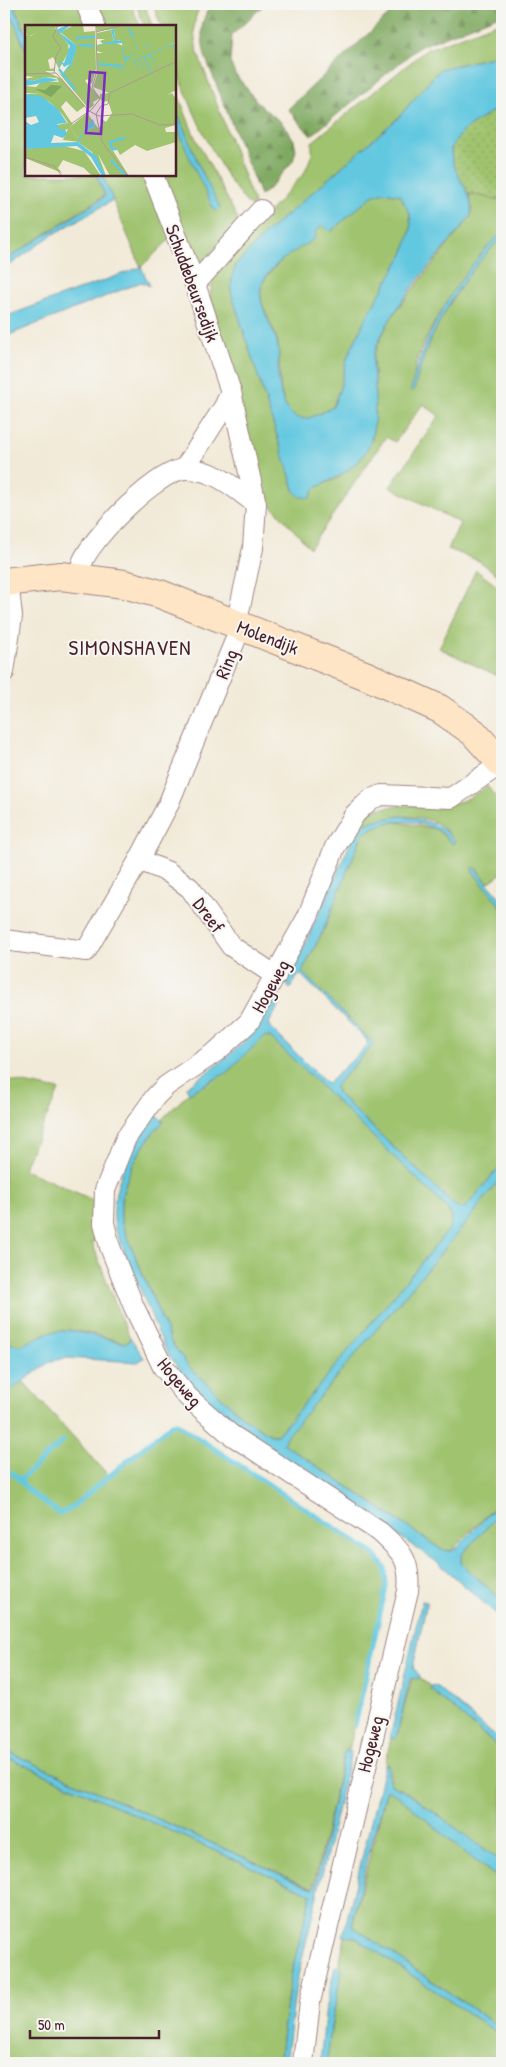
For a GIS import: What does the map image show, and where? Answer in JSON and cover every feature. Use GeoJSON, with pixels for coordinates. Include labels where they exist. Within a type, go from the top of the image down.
{"type":"FeatureCollection","features":[{"type":"Feature","properties":{"kind":"main road","name":"Molendijk"},"geometry":{"type":"LineString","coordinates":[[6,582],[61,576],[124,584],[160,594],[367,676],[440,709],[473,732],[502,764]]}},
{"type":"Feature","properties":{"kind":"street"},"geometry":{"type":"LineString","coordinates":[[86,4],[95,25]]}},
{"type":"Feature","properties":{"kind":"street","name":"Schuddebeursedijk"},"geometry":{"type":"LineString","coordinates":[[153,176],[196,284],[231,392],[256,504]]}},
{"type":"Feature","properties":{"kind":"street"},"geometry":{"type":"LineString","coordinates":[[196,284],[262,210]]}},
{"type":"Feature","properties":{"kind":"street"},"geometry":{"type":"LineString","coordinates":[[184,469],[224,407],[231,392]]}},
{"type":"Feature","properties":{"kind":"street"},"geometry":{"type":"LineString","coordinates":[[80,578],[82,563],[90,547],[139,494],[169,473],[184,469],[204,472],[226,480],[256,504]]}},
{"type":"Feature","properties":{"kind":"street","name":"Ring"},"geometry":{"type":"LineString","coordinates":[[4,940],[86,951],[139,860],[168,805],[230,656],[236,636],[236,625],[253,548],[256,504]]}},
{"type":"Feature","properties":{"kind":"street"},"geometry":{"type":"LineString","coordinates":[[4,672],[12,616],[6,582]]}},
{"type":"Feature","properties":{"kind":"street","name":"Hogeweg"},"geometry":{"type":"LineString","coordinates":[[303,2063],[310,2002],[408,1591],[408,1566],[397,1547],[380,1532],[230,1434],[188,1397],[169,1375],[163,1367],[134,1307],[110,1247],[103,1207],[108,1176],[126,1138],[144,1111],[166,1086],[217,1051],[249,1022],[308,916],[336,847],[355,814],[370,799],[382,795],[451,798],[481,780],[502,764]]}},
{"type":"Feature","properties":{"kind":"street","name":"Dreef"},"geometry":{"type":"LineString","coordinates":[[139,860],[168,872],[190,888],[231,946],[276,976]]}},
{"type":"Feature","properties":{"kind":"green space"},"geometry":{"type":"Polygon","coordinates":[[[4,4],[7,4],[25,49],[25,176],[96,176],[105,195],[4,261],[4,4]]]}},
{"type":"Feature","properties":{"kind":"green space"},"geometry":{"type":"Polygon","coordinates":[[[13,4],[82,4],[91,25],[25,25],[25,32],[13,4]]]}},
{"type":"Feature","properties":{"kind":"green space"},"geometry":{"type":"Polygon","coordinates":[[[89,4],[131,4],[140,25],[98,25],[89,4]]]}},
{"type":"Feature","properties":{"kind":"green space"},"geometry":{"type":"Polygon","coordinates":[[[136,4],[152,4],[146,9],[152,25],[144,25],[136,4]]]}},
{"type":"Feature","properties":{"kind":"green space"},"geometry":{"type":"Polygon","coordinates":[[[153,4],[202,4],[195,22],[198,54],[254,203],[251,207],[229,179],[207,140],[188,99],[176,65],[176,25],[161,25],[153,4]]]}},
{"type":"Feature","properties":{"kind":"green space"},"geometry":{"type":"Polygon","coordinates":[[[212,4],[265,4],[232,35],[230,62],[235,74],[260,105],[282,123],[294,140],[296,150],[293,161],[267,191],[260,195],[205,56],[202,29],[205,16],[212,4]]]}},
{"type":"Feature","properties":{"kind":"green space"},"geometry":{"type":"Polygon","coordinates":[[[400,4],[502,4],[502,14],[419,47],[311,136],[288,109],[400,4]]]}},
{"type":"Feature","properties":{"kind":"green space"},"geometry":{"type":"Polygon","coordinates":[[[502,21],[502,55],[440,69],[397,119],[268,231],[236,265],[232,277],[231,292],[295,492],[315,488],[340,477],[372,441],[375,393],[373,355],[391,317],[471,216],[472,208],[469,194],[502,200],[502,232],[478,259],[451,296],[428,334],[415,367],[414,390],[426,349],[447,308],[473,269],[502,237],[502,578],[479,561],[448,549],[460,523],[390,487],[439,416],[423,404],[395,442],[386,437],[310,548],[261,494],[208,307],[214,274],[305,172],[312,154],[312,142],[426,50],[502,21]]]}},
{"type":"Feature","properties":{"kind":"green space"},"geometry":{"type":"Polygon","coordinates":[[[176,90],[194,135],[237,217],[237,222],[206,259],[195,262],[157,176],[176,176],[176,120],[213,208],[217,211],[176,108],[176,90]]]}},
{"type":"Feature","properties":{"kind":"green space"},"geometry":{"type":"Polygon","coordinates":[[[502,105],[502,184],[500,186],[502,200],[469,194],[452,167],[450,156],[452,146],[465,129],[474,121],[502,105]]]}},
{"type":"Feature","properties":{"kind":"green space"},"geometry":{"type":"Polygon","coordinates":[[[102,176],[149,176],[172,237],[141,267],[102,176]]]}},
{"type":"Feature","properties":{"kind":"green space"},"geometry":{"type":"Polygon","coordinates":[[[384,192],[400,195],[410,214],[411,229],[404,252],[365,320],[347,358],[340,388],[333,407],[308,418],[297,418],[289,412],[281,390],[278,343],[262,302],[261,288],[263,281],[284,258],[323,225],[330,232],[372,196],[384,192]]]}},
{"type":"Feature","properties":{"kind":"green space"},"geometry":{"type":"Polygon","coordinates":[[[476,570],[502,590],[502,678],[439,648],[476,570]]]}},
{"type":"Feature","properties":{"kind":"green space"},"geometry":{"type":"Polygon","coordinates":[[[487,786],[502,802],[502,873],[488,883],[476,868],[472,870],[502,908],[502,1164],[465,1208],[456,1207],[337,1093],[335,1086],[374,1044],[302,972],[324,929],[362,835],[371,827],[392,821],[436,829],[452,843],[446,831],[437,823],[424,819],[396,818],[381,820],[357,829],[353,826],[376,809],[451,804],[474,795],[487,786]]]}},
{"type":"Feature","properties":{"kind":"green space"},"geometry":{"type":"Polygon","coordinates":[[[264,1036],[272,1038],[447,1208],[453,1219],[450,1228],[277,1435],[271,1435],[244,1418],[189,1367],[171,1342],[122,1224],[121,1211],[122,1197],[131,1169],[145,1143],[163,1122],[162,1119],[189,1093],[226,1073],[264,1036]]]}},
{"type":"Feature","properties":{"kind":"green space"},"geometry":{"type":"Polygon","coordinates":[[[4,1079],[59,1090],[23,1169],[98,1202],[104,1239],[92,1242],[121,1319],[130,1337],[129,1341],[125,1343],[72,1331],[48,1334],[20,1346],[10,1343],[4,1336],[4,1079]]]}},
{"type":"Feature","properties":{"kind":"green space"},"geometry":{"type":"Polygon","coordinates":[[[502,1176],[502,1500],[451,1551],[442,1550],[284,1444],[285,1438],[467,1222],[502,1176]]]}},
{"type":"Feature","properties":{"kind":"green space"},"geometry":{"type":"Polygon","coordinates":[[[22,1380],[109,1476],[172,1424],[177,1424],[374,1554],[385,1568],[386,1587],[349,1750],[344,1753],[313,1888],[4,1750],[4,1395],[22,1380]]]}},
{"type":"Feature","properties":{"kind":"green space"},"geometry":{"type":"Polygon","coordinates":[[[502,1511],[502,1601],[461,1564],[462,1554],[502,1511]]]}},
{"type":"Feature","properties":{"kind":"green space"},"geometry":{"type":"Polygon","coordinates":[[[412,1678],[420,1678],[430,1686],[430,1689],[502,1750],[502,1862],[409,1794],[391,1785],[389,1764],[385,1764],[391,1738],[396,1738],[412,1678]]]}},
{"type":"Feature","properties":{"kind":"green space"},"geometry":{"type":"Polygon","coordinates":[[[4,1756],[311,1894],[291,1975],[280,2063],[4,2063],[4,1756]]]}},
{"type":"Feature","properties":{"kind":"green space"},"geometry":{"type":"Polygon","coordinates":[[[387,1789],[397,1795],[502,1881],[502,2029],[352,1926],[387,1789]]]}},
{"type":"Feature","properties":{"kind":"green space"},"geometry":{"type":"Polygon","coordinates":[[[345,1937],[355,1937],[502,2036],[502,2063],[327,2063],[341,1969],[338,1968],[345,1937]]]}},
{"type":"Feature","properties":{"kind":"water"},"geometry":{"type":"Polygon","coordinates":[[[7,4],[13,4],[25,32],[25,49],[7,4]]]}},
{"type":"Feature","properties":{"kind":"water"},"geometry":{"type":"Polygon","coordinates":[[[502,55],[502,105],[464,130],[451,147],[454,166],[469,198],[471,216],[404,299],[382,335],[374,353],[374,421],[368,449],[349,469],[335,479],[315,488],[310,498],[300,497],[295,492],[231,292],[232,277],[236,265],[268,231],[397,119],[440,69],[502,55]],[[384,192],[372,196],[330,232],[323,225],[316,231],[315,238],[276,265],[264,279],[260,293],[261,300],[278,346],[278,373],[282,396],[288,410],[293,415],[300,418],[308,418],[333,407],[340,388],[347,358],[365,320],[404,252],[411,229],[410,214],[400,195],[384,192]]]}},
{"type":"Feature","properties":{"kind":"water"},"geometry":{"type":"Polygon","coordinates":[[[176,108],[200,168],[220,208],[217,211],[213,208],[179,130],[176,108]]]}},
{"type":"Feature","properties":{"kind":"water"},"geometry":{"type":"Polygon","coordinates":[[[96,176],[102,176],[113,200],[52,235],[4,269],[4,261],[105,195],[96,176]]]}},
{"type":"Feature","properties":{"kind":"water"},"geometry":{"type":"Polygon","coordinates":[[[502,232],[502,237],[473,269],[447,308],[426,350],[414,391],[411,390],[424,347],[445,305],[472,265],[502,232]]]}},
{"type":"Feature","properties":{"kind":"water"},"geometry":{"type":"Polygon","coordinates":[[[141,267],[150,286],[141,282],[4,337],[4,317],[141,267]]]}},
{"type":"Feature","properties":{"kind":"water"},"geometry":{"type":"Polygon","coordinates":[[[401,816],[438,826],[450,835],[455,842],[452,844],[443,834],[428,826],[408,822],[379,825],[362,835],[324,929],[302,972],[374,1044],[335,1086],[337,1093],[456,1207],[465,1208],[502,1164],[502,1176],[467,1222],[285,1438],[284,1444],[442,1550],[451,1551],[457,1548],[502,1500],[502,1511],[462,1554],[461,1563],[502,1601],[502,1619],[440,1564],[265,1446],[225,1416],[197,1390],[183,1375],[165,1349],[115,1229],[114,1214],[118,1183],[138,1140],[157,1115],[163,1122],[145,1143],[126,1183],[122,1197],[122,1224],[171,1342],[189,1367],[244,1418],[271,1435],[277,1435],[450,1228],[452,1216],[447,1208],[269,1036],[264,1037],[226,1073],[189,1093],[186,1087],[236,1049],[247,1038],[275,999],[280,1004],[269,1023],[272,1029],[327,1084],[368,1045],[366,1039],[301,975],[298,976],[290,989],[285,983],[294,968],[357,829],[372,821],[401,816]]]}},
{"type":"Feature","properties":{"kind":"water"},"geometry":{"type":"Polygon","coordinates":[[[474,867],[502,900],[502,908],[472,870],[474,867]]]}},
{"type":"Feature","properties":{"kind":"water"},"geometry":{"type":"Polygon","coordinates":[[[69,1330],[125,1343],[129,1341],[130,1337],[144,1358],[138,1362],[66,1358],[51,1361],[4,1395],[4,1355],[6,1353],[4,1336],[10,1343],[20,1346],[47,1333],[69,1330]]]}},
{"type":"Feature","properties":{"kind":"water"},"geometry":{"type":"Polygon","coordinates":[[[422,1601],[427,1602],[413,1667],[421,1678],[410,1679],[396,1739],[390,1738],[422,1601]]]}},
{"type":"Feature","properties":{"kind":"water"},"geometry":{"type":"Polygon","coordinates":[[[432,1685],[437,1687],[502,1742],[502,1750],[430,1689],[432,1685]]]}},
{"type":"Feature","properties":{"kind":"water"},"geometry":{"type":"Polygon","coordinates":[[[4,1750],[312,1888],[315,1887],[344,1753],[346,1750],[351,1752],[296,1984],[286,2063],[280,2063],[291,1975],[311,1894],[4,1756],[4,1750]]]}},
{"type":"Feature","properties":{"kind":"water"},"geometry":{"type":"Polygon","coordinates":[[[385,1764],[390,1767],[388,1774],[391,1785],[409,1794],[502,1862],[502,1881],[397,1795],[387,1789],[367,1858],[352,1926],[502,2029],[502,2036],[355,1937],[343,1936],[385,1764]]]}},
{"type":"Feature","properties":{"kind":"water"},"geometry":{"type":"Polygon","coordinates":[[[335,1967],[342,1969],[331,2027],[327,2063],[320,2063],[326,2006],[335,1967]]]}},
{"type":"Feature","properties":{"kind":"waterway"},"geometry":{"type":"LineString","coordinates":[[4,1468],[16,1476],[30,1492],[59,1513],[67,1511],[172,1424],[177,1424],[374,1554],[385,1568],[386,1587],[355,1725]]}},
{"type":"Feature","properties":{"kind":"waterway"},"geometry":{"type":"LineString","coordinates":[[20,1480],[63,1441]]}},
{"type":"Feature","properties":{"kind":"district","name":"SIMONSHAVEN"},"geometry":{"type":"Point","coordinates":[130,648]}}]}
